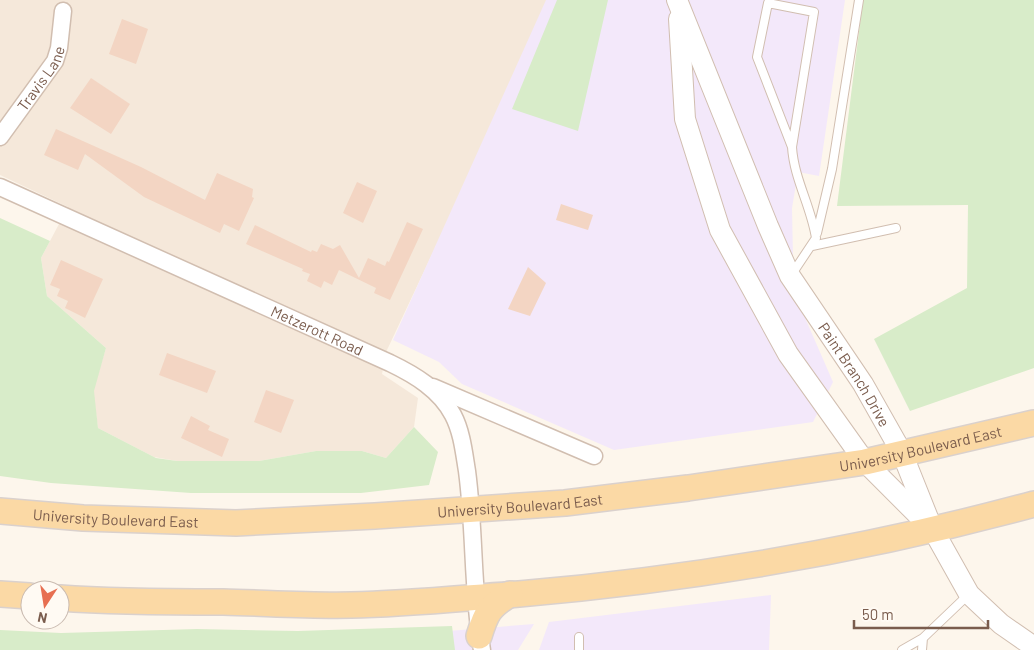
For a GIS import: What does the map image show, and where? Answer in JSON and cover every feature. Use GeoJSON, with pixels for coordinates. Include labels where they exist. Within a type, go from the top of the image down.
{"type":"FeatureCollection","features":[{"type":"Feature","properties":{"kind":"main road","name":"University Boulevard East"},"geometry":{"type":"LineString","coordinates":[[0,511],[83,518],[236,523],[565,503],[688,488],[865,462],[1034,423]]}},
{"type":"Feature","properties":{"kind":"main road"},"geometry":{"type":"LineString","coordinates":[[70,598],[351,605],[584,588],[723,571],[848,549],[932,528],[976,520],[1034,504]]}},
{"type":"Feature","properties":{"kind":"main road"},"geometry":{"type":"LineString","coordinates":[[0,594],[20,595]]}},
{"type":"Feature","properties":{"kind":"main road"},"geometry":{"type":"LineString","coordinates":[[480,643],[484,617],[492,605],[510,594]]}},
{"type":"Feature","properties":{"kind":"street","name":"Paint Branch Drive"},"geometry":{"type":"LineString","coordinates":[[678,2],[790,276],[863,384],[902,453],[932,528]]}},
{"type":"Feature","properties":{"kind":"street","name":"Paint Branch Drive"},"geometry":{"type":"LineString","coordinates":[[678,2],[685,119],[720,230],[788,354],[865,462],[932,528]]}},
{"type":"Feature","properties":{"kind":"street","name":"Travis Lane"},"geometry":{"type":"LineString","coordinates":[[0,137],[54,62],[61,34],[63,10]]}},
{"type":"Feature","properties":{"kind":"street","name":"Metzerott Road"},"geometry":{"type":"LineString","coordinates":[[0,187],[390,363],[428,385],[453,414],[458,425],[472,510],[475,597],[480,643]]}},
{"type":"Feature","properties":{"kind":"street"},"geometry":{"type":"LineString","coordinates":[[428,385],[594,456]]}},
{"type":"Feature","properties":{"kind":"street"},"geometry":{"type":"LineString","coordinates":[[932,528],[970,594],[1001,624],[1034,647]]}},
{"type":"Feature","properties":{"kind":"lane"},"geometry":{"type":"LineString","coordinates":[[790,276],[816,238],[832,170],[859,0]]}},
{"type":"Feature","properties":{"kind":"lane"},"geometry":{"type":"LineString","coordinates":[[792,147],[757,57],[768,3],[814,12],[792,147],[793,166],[812,215],[816,238]]}},
{"type":"Feature","properties":{"kind":"lane"},"geometry":{"type":"LineString","coordinates":[[812,246],[896,228]]}},
{"type":"Feature","properties":{"kind":"lane"},"geometry":{"type":"LineString","coordinates":[[902,650],[923,638],[970,594]]}},
{"type":"Feature","properties":{"kind":"lane"},"geometry":{"type":"LineString","coordinates":[[579,637],[579,650]]}},
{"type":"Feature","properties":{"kind":"lane"},"geometry":{"type":"LineString","coordinates":[[922,650],[923,638]]}},
{"type":"Feature","properties":{"kind":"shaded area"},"geometry":{"type":"Polygon","coordinates":[[[0,0],[557,0],[492,127],[387,350],[382,374],[418,398],[414,427],[386,458],[362,451],[316,451],[259,461],[177,461],[154,457],[98,428],[93,391],[106,348],[47,296],[41,258],[68,207],[0,175],[0,0]]]}},
{"type":"Feature","properties":{"kind":"shaded area"},"geometry":{"type":"Polygon","coordinates":[[[546,0],[845,0],[819,176],[798,172],[792,208],[793,257],[798,292],[806,320],[833,382],[813,422],[614,450],[462,384],[439,362],[393,340],[546,0]]]}},
{"type":"Feature","properties":{"kind":"shaded area"},"geometry":{"type":"Polygon","coordinates":[[[771,595],[769,650],[539,650],[549,622],[771,595]]]}},
{"type":"Feature","properties":{"kind":"shaded area"},"geometry":{"type":"Polygon","coordinates":[[[534,624],[518,650],[236,650],[399,635],[534,624]]]}},
{"type":"Feature","properties":{"kind":"green space"},"geometry":{"type":"Polygon","coordinates":[[[557,0],[608,0],[578,131],[512,109],[557,0]]]}},
{"type":"Feature","properties":{"kind":"green space"},"geometry":{"type":"Polygon","coordinates":[[[863,0],[1034,0],[1034,368],[910,411],[874,339],[967,288],[968,205],[837,206],[863,0]]]}},
{"type":"Feature","properties":{"kind":"green space"},"geometry":{"type":"Polygon","coordinates":[[[0,218],[50,241],[41,258],[47,296],[106,348],[94,391],[98,428],[156,458],[177,461],[259,461],[316,451],[362,451],[386,458],[414,427],[438,452],[429,485],[361,493],[191,493],[51,483],[0,476],[0,218]]]}},
{"type":"Feature","properties":{"kind":"green space"},"geometry":{"type":"Polygon","coordinates":[[[452,626],[455,650],[0,650],[0,630],[61,633],[197,629],[298,631],[452,626]]]}},
{"type":"Feature","properties":{"kind":"building"},"geometry":{"type":"Polygon","coordinates":[[[122,19],[148,29],[136,64],[109,54],[122,19]]]}},
{"type":"Feature","properties":{"kind":"building"},"geometry":{"type":"Polygon","coordinates":[[[91,78],[130,104],[111,134],[70,108],[91,78]]]}},
{"type":"Feature","properties":{"kind":"building"},"geometry":{"type":"Polygon","coordinates":[[[56,129],[141,167],[205,200],[217,173],[253,189],[252,197],[254,198],[239,231],[224,224],[220,233],[144,197],[85,154],[78,170],[44,155],[56,129]]]}},
{"type":"Feature","properties":{"kind":"building"},"geometry":{"type":"Polygon","coordinates":[[[357,182],[377,191],[363,223],[343,213],[357,182]]]}},
{"type":"Feature","properties":{"kind":"building"},"geometry":{"type":"Polygon","coordinates":[[[561,204],[593,215],[588,230],[556,220],[561,204]]]}},
{"type":"Feature","properties":{"kind":"building"},"geometry":{"type":"Polygon","coordinates":[[[407,222],[423,229],[390,300],[374,293],[376,288],[339,270],[332,285],[324,281],[321,288],[307,281],[310,274],[302,271],[303,269],[246,244],[255,225],[311,252],[312,250],[317,252],[321,244],[333,249],[340,245],[359,278],[368,258],[385,266],[387,261],[389,262],[407,222]]]}},
{"type":"Feature","properties":{"kind":"building"},"geometry":{"type":"Polygon","coordinates":[[[61,260],[103,279],[85,318],[65,308],[68,301],[57,296],[60,289],[50,285],[61,260]]]}},
{"type":"Feature","properties":{"kind":"building"},"geometry":{"type":"Polygon","coordinates":[[[528,267],[546,283],[530,316],[508,309],[528,267]]]}},
{"type":"Feature","properties":{"kind":"building"},"geometry":{"type":"Polygon","coordinates":[[[167,353],[216,371],[207,393],[159,375],[167,353]]]}},
{"type":"Feature","properties":{"kind":"building"},"geometry":{"type":"Polygon","coordinates":[[[266,390],[294,400],[281,433],[254,422],[266,390]]]}},
{"type":"Feature","properties":{"kind":"building"},"geometry":{"type":"Polygon","coordinates":[[[191,416],[210,426],[208,430],[229,439],[222,457],[181,438],[191,416]]]}}]}
